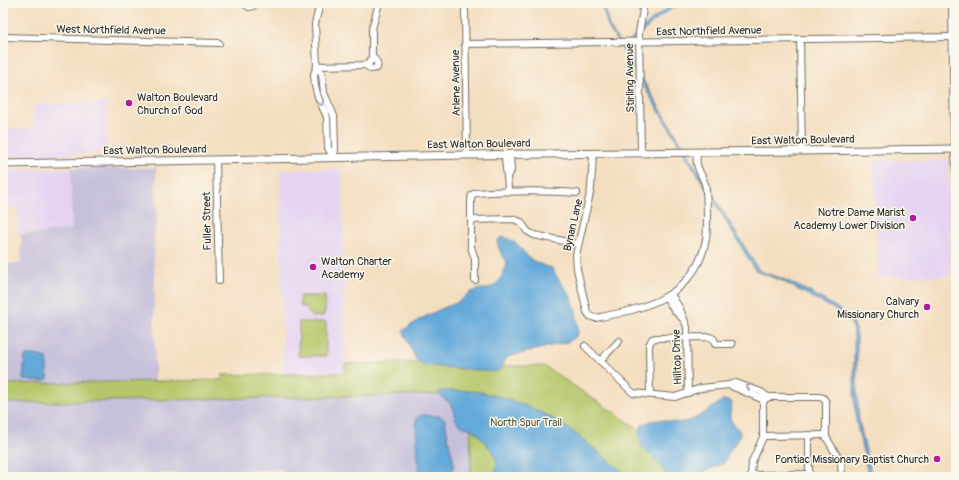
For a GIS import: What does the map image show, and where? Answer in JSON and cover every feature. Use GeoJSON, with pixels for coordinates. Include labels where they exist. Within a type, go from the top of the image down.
{"type":"FeatureCollection","features":[{"type":"Feature","properties":{"kind":"main road","name":"East Walton Boulevard"},"geometry":{"type":"LineString","coordinates":[[3,164],[467,155],[955,149]]}},
{"type":"Feature","properties":{"kind":"street"},"geometry":{"type":"LineString","coordinates":[[243,3],[249,7],[253,6],[255,3]]}},
{"type":"Feature","properties":{"kind":"street"},"geometry":{"type":"LineString","coordinates":[[312,3],[320,4],[316,17],[315,29],[317,66],[314,74],[315,89],[326,114],[328,125],[328,148],[334,158]]}},
{"type":"Feature","properties":{"kind":"street"},"geometry":{"type":"LineString","coordinates":[[317,66],[365,65],[370,62],[372,57],[372,29],[379,3]]}},
{"type":"Feature","properties":{"kind":"street"},"geometry":{"type":"LineString","coordinates":[[426,3],[432,3]]}},
{"type":"Feature","properties":{"kind":"street","name":"Stirling Avenue"},"geometry":{"type":"LineString","coordinates":[[641,153],[639,42],[640,24],[644,3]]}},
{"type":"Feature","properties":{"kind":"street"},"geometry":{"type":"LineString","coordinates":[[952,3],[954,25],[952,37],[956,170]]}},
{"type":"Feature","properties":{"kind":"street","name":"Arlene Avenue"},"geometry":{"type":"LineString","coordinates":[[465,11],[467,155]]}},
{"type":"Feature","properties":{"kind":"street","name":"West Northfield Avenue"},"geometry":{"type":"LineString","coordinates":[[3,37],[219,43]]}},
{"type":"Feature","properties":{"kind":"street","name":"East Northfield Avenue"},"geometry":{"type":"LineString","coordinates":[[465,44],[952,37]]}},
{"type":"Feature","properties":{"kind":"street"},"geometry":{"type":"LineString","coordinates":[[800,40],[802,151]]}},
{"type":"Feature","properties":{"kind":"street"},"geometry":{"type":"LineString","coordinates":[[365,65],[370,70],[377,68],[377,61],[372,57]]}},
{"type":"Feature","properties":{"kind":"street"},"geometry":{"type":"LineString","coordinates":[[317,66],[322,74],[323,90],[333,112],[335,124],[334,158]]}},
{"type":"Feature","properties":{"kind":"street"},"geometry":{"type":"LineString","coordinates":[[328,125],[335,124]]}},
{"type":"Feature","properties":{"kind":"street"},"geometry":{"type":"LineString","coordinates":[[668,296],[683,284],[692,273],[700,258],[705,241],[707,227],[706,188],[704,179],[697,164],[697,152]]}},
{"type":"Feature","properties":{"kind":"street","name":"Bynan Lane"},"geometry":{"type":"LineString","coordinates":[[593,154],[591,189],[578,244],[577,266],[587,312],[591,317],[596,318],[644,306],[668,296]]}},
{"type":"Feature","properties":{"kind":"street"},"geometry":{"type":"LineString","coordinates":[[508,155],[505,170],[508,175],[508,191]]}},
{"type":"Feature","properties":{"kind":"street","name":"Fuller Street"},"geometry":{"type":"LineString","coordinates":[[216,160],[219,281]]}},
{"type":"Feature","properties":{"kind":"street"},"geometry":{"type":"LineString","coordinates":[[475,280],[475,261],[471,247],[471,198],[473,194],[508,191],[577,193]]}},
{"type":"Feature","properties":{"kind":"street"},"geometry":{"type":"LineString","coordinates":[[471,220],[514,219],[520,222],[534,235],[578,244]]}},
{"type":"Feature","properties":{"kind":"street","name":"Hilltop Drive"},"geometry":{"type":"LineString","coordinates":[[668,296],[674,310],[684,320],[687,327],[688,393]]}},
{"type":"Feature","properties":{"kind":"street"},"geometry":{"type":"LineString","coordinates":[[650,394],[650,341],[654,338],[710,337],[714,339],[715,344],[732,344]]}},
{"type":"Feature","properties":{"kind":"street"},"geometry":{"type":"LineString","coordinates":[[600,361],[619,341]]}},
{"type":"Feature","properties":{"kind":"street"},"geometry":{"type":"LineString","coordinates":[[585,346],[631,392],[673,397],[703,387],[729,386],[766,399],[823,398],[826,403],[826,435],[841,462],[842,477]]}},
{"type":"Feature","properties":{"kind":"street"},"geometry":{"type":"LineString","coordinates":[[766,399],[763,404],[763,436],[752,462],[751,476],[809,475],[809,435]]}},
{"type":"Feature","properties":{"kind":"street"},"geometry":{"type":"LineString","coordinates":[[763,436],[826,435]]}},
{"type":"Feature","properties":{"kind":"shaded area"},"geometry":{"type":"Polygon","coordinates":[[[107,102],[107,153],[3,156],[3,129],[33,128],[34,104],[107,102]]]}},
{"type":"Feature","properties":{"kind":"shaded area","name":"Notre Dame Marist Academy Lower Division"},"geometry":{"type":"Polygon","coordinates":[[[948,160],[950,276],[878,277],[874,161],[948,160]]]}},
{"type":"Feature","properties":{"kind":"shaded area"},"geometry":{"type":"Polygon","coordinates":[[[71,168],[72,230],[18,233],[18,208],[3,209],[3,170],[71,168]]]}},
{"type":"Feature","properties":{"kind":"shaded area"},"geometry":{"type":"Polygon","coordinates":[[[71,168],[156,168],[157,223],[154,234],[155,381],[3,384],[3,264],[21,263],[21,234],[72,230],[71,168]]]}},
{"type":"Feature","properties":{"kind":"shaded area","name":"Walton Charter Academy"},"geometry":{"type":"Polygon","coordinates":[[[342,169],[346,373],[283,374],[280,170],[342,169]]]}},
{"type":"Feature","properties":{"kind":"shaded area"},"geometry":{"type":"Polygon","coordinates":[[[470,394],[471,477],[283,477],[283,469],[82,477],[3,477],[3,403],[470,394]]]}},
{"type":"Feature","properties":{"kind":"green space"},"geometry":{"type":"Polygon","coordinates":[[[300,296],[325,296],[325,311],[323,316],[312,317],[305,307],[300,306],[300,296]]]}},
{"type":"Feature","properties":{"kind":"green space"},"geometry":{"type":"Polygon","coordinates":[[[299,322],[326,322],[326,356],[298,356],[299,322]]]}},
{"type":"Feature","properties":{"kind":"green space","name":"North Spur Trail"},"geometry":{"type":"Polygon","coordinates":[[[469,361],[470,366],[544,366],[711,477],[471,477],[470,394],[3,403],[3,384],[222,380],[222,375],[345,373],[345,364],[469,361]]]}},
{"type":"Feature","properties":{"kind":"water"},"geometry":{"type":"Polygon","coordinates":[[[602,3],[604,3],[609,25],[623,47],[660,13],[677,4],[685,3],[671,9],[658,18],[624,49],[758,269],[788,281],[818,297],[846,314],[851,319],[857,336],[857,395],[859,420],[872,477],[869,477],[867,470],[856,420],[854,395],[854,337],[852,325],[847,318],[834,309],[782,281],[756,271],[608,27],[602,3]]]}},
{"type":"Feature","properties":{"kind":"water"},"geometry":{"type":"Polygon","coordinates":[[[501,237],[507,238],[517,244],[530,259],[552,268],[570,295],[574,305],[578,334],[567,342],[507,357],[501,369],[495,372],[421,365],[416,360],[403,331],[422,318],[458,302],[472,292],[490,288],[496,284],[503,274],[507,263],[500,252],[497,241],[501,237]]]}},
{"type":"Feature","properties":{"kind":"water"},"geometry":{"type":"Polygon","coordinates":[[[35,355],[47,358],[47,374],[49,378],[44,381],[23,380],[25,356],[35,355]]]}},
{"type":"Feature","properties":{"kind":"water"},"geometry":{"type":"Polygon","coordinates":[[[438,392],[480,392],[511,400],[534,409],[571,430],[629,477],[493,477],[497,464],[493,452],[476,432],[459,424],[456,420],[451,405],[438,392]]]}},
{"type":"Feature","properties":{"kind":"water"},"geometry":{"type":"Polygon","coordinates":[[[723,400],[732,402],[730,419],[740,433],[738,440],[724,463],[684,477],[669,476],[642,447],[639,433],[642,425],[655,420],[678,423],[689,421],[705,413],[723,400]]]}},
{"type":"Feature","properties":{"kind":"water"},"geometry":{"type":"Polygon","coordinates":[[[423,415],[439,416],[445,420],[454,463],[453,470],[446,477],[419,477],[416,425],[417,418],[423,415]]]}},
{"type":"Feature","properties":{"kind":"waterway"},"geometry":{"type":"LineString","coordinates":[[658,18],[671,9],[685,3]]}},
{"type":"Feature","properties":{"kind":"waterway"},"geometry":{"type":"LineString","coordinates":[[671,7],[677,5]]}},
{"type":"Feature","properties":{"kind":"waterway"},"geometry":{"type":"LineString","coordinates":[[657,16],[668,9]]}},
{"type":"Feature","properties":{"kind":"place","name":"Walton Boulevard Church of God"},"geometry":{"type":"Point","coordinates":[129,103]}},
{"type":"Feature","properties":{"kind":"place","name":"Notre Dame Marist Academy Lower Division"},"geometry":{"type":"Point","coordinates":[913,218]}},
{"type":"Feature","properties":{"kind":"place","name":"Walton Charter Academy"},"geometry":{"type":"Point","coordinates":[313,267]}},
{"type":"Feature","properties":{"kind":"place","name":"Calvary Missionary Church"},"geometry":{"type":"Point","coordinates":[927,307]}},
{"type":"Feature","properties":{"kind":"place","name":"Pontiac Missionary Baptist Church"},"geometry":{"type":"Point","coordinates":[937,459]}}]}
